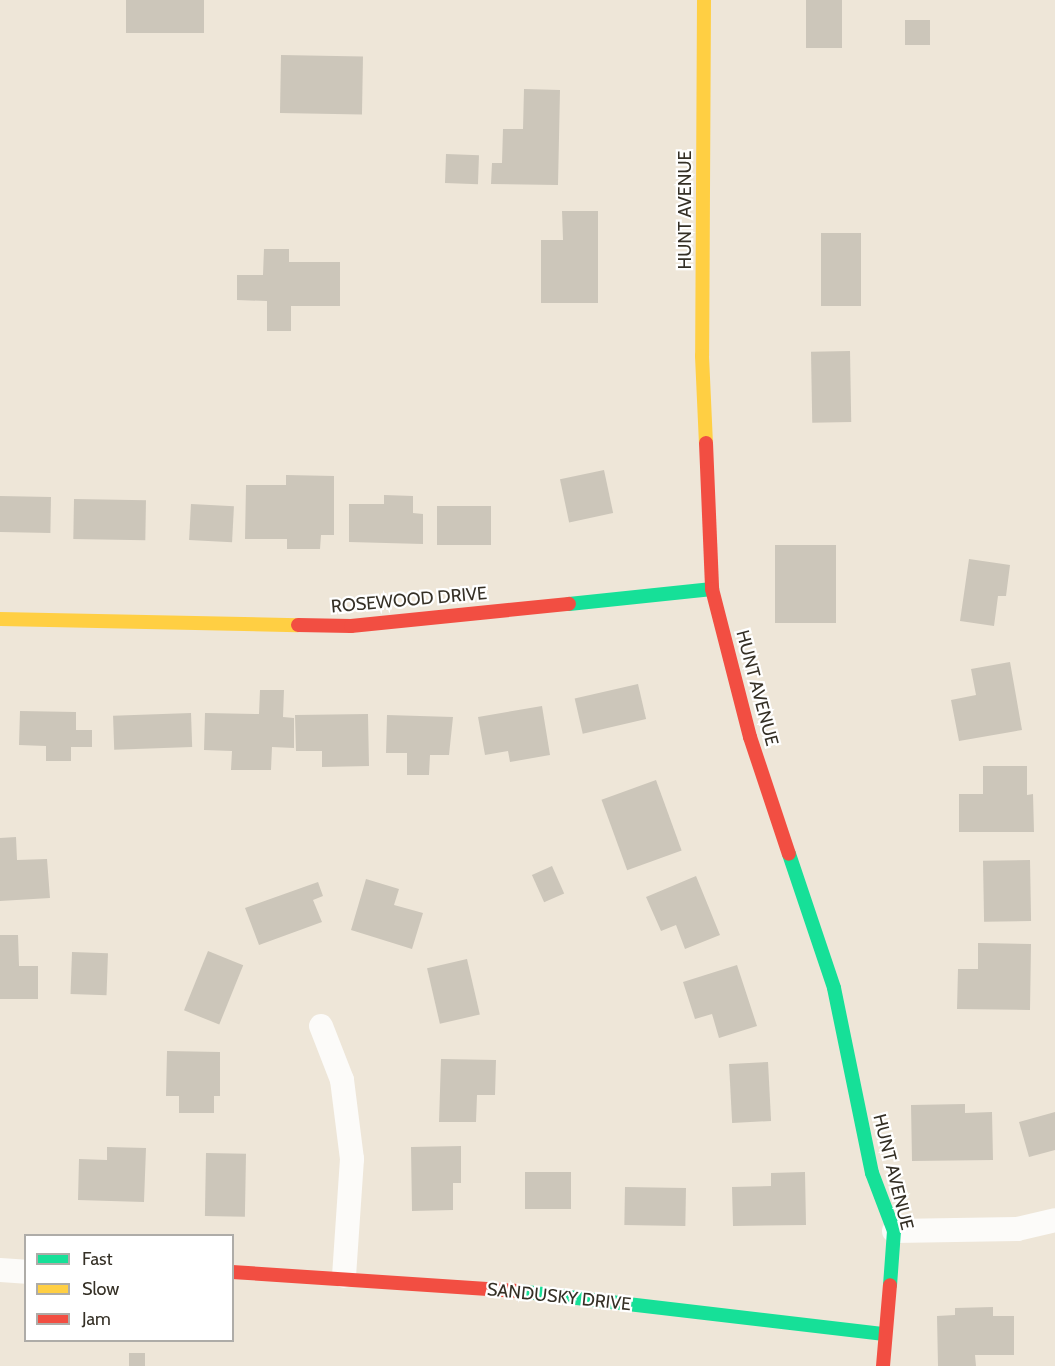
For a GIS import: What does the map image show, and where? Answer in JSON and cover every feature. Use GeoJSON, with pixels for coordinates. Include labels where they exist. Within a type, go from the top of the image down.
{"type":"FeatureCollection","features":[{"type":"Feature","properties":{"kind":"street","name":"HUNT AVENUE"},"geometry":{"type":"LineString","coordinates":[[704,0],[702,356],[712,589],[750,737],[834,988],[872,1173],[894,1231],[883,1366]]}},
{"type":"Feature","properties":{"kind":"street","name":"ROSEWOOD DRIVE"},"geometry":{"type":"LineString","coordinates":[[0,618],[351,626],[712,589]]}},
{"type":"Feature","properties":{"kind":"street"},"geometry":{"type":"LineString","coordinates":[[321,1026],[342,1080],[352,1159],[344,1276]]}},
{"type":"Feature","properties":{"kind":"street"},"geometry":{"type":"LineString","coordinates":[[894,1231],[1017,1229],[1055,1220]]}},
{"type":"Feature","properties":{"kind":"street"},"geometry":{"type":"LineString","coordinates":[[0,1270],[24,1272]]}},
{"type":"Feature","properties":{"kind":"street","name":"SANDUSKY DRIVE"},"geometry":{"type":"LineString","coordinates":[[234,1272],[344,1276],[489,1288],[884,1334]]}},
{"type":"Feature","properties":{"kind":"building"},"geometry":{"type":"Polygon","coordinates":[[[126,0],[204,0],[204,33],[126,33],[126,0]]]}},
{"type":"Feature","properties":{"kind":"building"},"geometry":{"type":"Polygon","coordinates":[[[806,0],[842,0],[842,48],[806,48],[806,0]]]}},
{"type":"Feature","properties":{"kind":"building"},"geometry":{"type":"Polygon","coordinates":[[[905,20],[930,20],[930,45],[905,45],[905,20]]]}},
{"type":"Feature","properties":{"kind":"building"},"geometry":{"type":"Polygon","coordinates":[[[281,55],[363,56],[362,114],[280,113],[281,55]]]}},
{"type":"Feature","properties":{"kind":"building"},"geometry":{"type":"Polygon","coordinates":[[[524,89],[560,90],[558,185],[491,184],[492,163],[502,163],[503,129],[523,129],[524,89]]]}},
{"type":"Feature","properties":{"kind":"building"},"geometry":{"type":"Polygon","coordinates":[[[446,154],[479,155],[478,184],[445,183],[446,154]]]}},
{"type":"Feature","properties":{"kind":"building"},"geometry":{"type":"Polygon","coordinates":[[[562,211],[598,211],[598,303],[541,303],[541,240],[563,240],[562,211]]]}},
{"type":"Feature","properties":{"kind":"building"},"geometry":{"type":"Polygon","coordinates":[[[821,233],[861,233],[861,306],[821,306],[821,233]]]}},
{"type":"Feature","properties":{"kind":"building"},"geometry":{"type":"Polygon","coordinates":[[[264,249],[289,249],[289,262],[340,262],[340,306],[291,306],[291,331],[267,331],[267,301],[237,300],[237,275],[263,275],[264,249]]]}},
{"type":"Feature","properties":{"kind":"building"},"geometry":{"type":"Polygon","coordinates":[[[850,351],[851,422],[812,423],[811,352],[850,351]]]}},
{"type":"Feature","properties":{"kind":"building"},"geometry":{"type":"Polygon","coordinates":[[[604,470],[613,513],[569,522],[560,479],[604,470]]]}},
{"type":"Feature","properties":{"kind":"building"},"geometry":{"type":"Polygon","coordinates":[[[286,475],[334,476],[334,535],[321,535],[320,549],[287,549],[287,539],[245,539],[246,485],[286,485],[286,475]]]}},
{"type":"Feature","properties":{"kind":"building"},"geometry":{"type":"Polygon","coordinates":[[[384,495],[413,496],[413,513],[423,514],[423,544],[349,542],[349,504],[384,504],[384,495]]]}},
{"type":"Feature","properties":{"kind":"building"},"geometry":{"type":"Polygon","coordinates":[[[0,496],[51,497],[50,533],[0,532],[0,496]]]}},
{"type":"Feature","properties":{"kind":"building"},"geometry":{"type":"Polygon","coordinates":[[[74,499],[146,500],[145,540],[73,539],[74,499]]]}},
{"type":"Feature","properties":{"kind":"building"},"geometry":{"type":"Polygon","coordinates":[[[191,504],[234,506],[232,542],[189,540],[191,504]]]}},
{"type":"Feature","properties":{"kind":"building"},"geometry":{"type":"Polygon","coordinates":[[[437,506],[491,506],[491,545],[437,545],[437,506]]]}},
{"type":"Feature","properties":{"kind":"building"},"geometry":{"type":"Polygon","coordinates":[[[775,545],[836,545],[836,623],[775,623],[775,545]]]}},
{"type":"Feature","properties":{"kind":"building"},"geometry":{"type":"Polygon","coordinates":[[[969,559],[1010,565],[1006,596],[998,596],[994,626],[960,621],[969,559]]]}},
{"type":"Feature","properties":{"kind":"building"},"geometry":{"type":"Polygon","coordinates":[[[1010,662],[1022,730],[959,741],[951,700],[976,695],[971,669],[1010,662]]]}},
{"type":"Feature","properties":{"kind":"building"},"geometry":{"type":"Polygon","coordinates":[[[638,684],[646,719],[583,734],[575,699],[638,684]]]}},
{"type":"Feature","properties":{"kind":"building"},"geometry":{"type":"Polygon","coordinates":[[[260,690],[284,690],[283,717],[294,718],[294,748],[272,747],[271,770],[231,770],[232,751],[204,750],[205,713],[259,714],[260,690]]]}},
{"type":"Feature","properties":{"kind":"building"},"geometry":{"type":"Polygon","coordinates":[[[542,706],[550,755],[510,762],[508,751],[485,755],[478,717],[542,706]]]}},
{"type":"Feature","properties":{"kind":"building"},"geometry":{"type":"Polygon","coordinates":[[[20,711],[76,712],[76,730],[92,730],[92,747],[71,747],[71,761],[46,761],[46,746],[19,745],[20,711]]]}},
{"type":"Feature","properties":{"kind":"building"},"geometry":{"type":"Polygon","coordinates":[[[191,713],[192,747],[114,750],[113,716],[191,713]]]}},
{"type":"Feature","properties":{"kind":"building"},"geometry":{"type":"Polygon","coordinates":[[[368,714],[369,766],[322,767],[322,751],[296,751],[295,715],[368,714]]]}},
{"type":"Feature","properties":{"kind":"building"},"geometry":{"type":"Polygon","coordinates":[[[387,715],[453,717],[449,755],[430,755],[429,775],[407,775],[407,753],[386,753],[387,715]]]}},
{"type":"Feature","properties":{"kind":"building"},"geometry":{"type":"Polygon","coordinates":[[[983,766],[1027,766],[1027,795],[1033,794],[1034,832],[959,832],[959,794],[983,794],[983,766]]]}},
{"type":"Feature","properties":{"kind":"building"},"geometry":{"type":"Polygon","coordinates":[[[656,780],[682,850],[627,870],[601,800],[656,780]]]}},
{"type":"Feature","properties":{"kind":"building"},"geometry":{"type":"Polygon","coordinates":[[[16,837],[17,860],[47,859],[50,898],[0,901],[0,838],[16,837]]]}},
{"type":"Feature","properties":{"kind":"building"},"geometry":{"type":"Polygon","coordinates":[[[1030,860],[1031,921],[984,922],[983,861],[1030,860]]]}},
{"type":"Feature","properties":{"kind":"building"},"geometry":{"type":"Polygon","coordinates":[[[552,866],[564,893],[544,902],[532,875],[552,866]]]}},
{"type":"Feature","properties":{"kind":"building"},"geometry":{"type":"Polygon","coordinates":[[[696,876],[720,935],[685,949],[676,925],[661,931],[646,897],[696,876]]]}},
{"type":"Feature","properties":{"kind":"building"},"geometry":{"type":"Polygon","coordinates":[[[366,879],[399,889],[394,905],[423,913],[412,949],[351,930],[366,879]]]}},
{"type":"Feature","properties":{"kind":"building"},"geometry":{"type":"Polygon","coordinates":[[[318,882],[323,896],[313,900],[322,922],[259,945],[245,908],[318,882]]]}},
{"type":"Feature","properties":{"kind":"building"},"geometry":{"type":"Polygon","coordinates":[[[0,935],[18,935],[19,966],[38,966],[38,999],[0,999],[0,935]]]}},
{"type":"Feature","properties":{"kind":"building"},"geometry":{"type":"Polygon","coordinates":[[[978,943],[1031,944],[1030,1010],[957,1009],[958,969],[978,969],[978,943]]]}},
{"type":"Feature","properties":{"kind":"building"},"geometry":{"type":"Polygon","coordinates":[[[208,951],[243,965],[219,1025],[184,1010],[208,951]]]}},
{"type":"Feature","properties":{"kind":"building"},"geometry":{"type":"Polygon","coordinates":[[[72,952],[108,953],[107,995],[71,994],[72,952]]]}},
{"type":"Feature","properties":{"kind":"building"},"geometry":{"type":"Polygon","coordinates":[[[467,959],[480,1015],[440,1024],[427,968],[467,959]]]}},
{"type":"Feature","properties":{"kind":"building"},"geometry":{"type":"Polygon","coordinates":[[[737,965],[757,1026],[719,1038],[712,1014],[695,1019],[683,982],[737,965]]]}},
{"type":"Feature","properties":{"kind":"building"},"geometry":{"type":"Polygon","coordinates":[[[167,1051],[220,1052],[220,1096],[214,1096],[214,1113],[179,1113],[179,1096],[166,1096],[167,1051]]]}},
{"type":"Feature","properties":{"kind":"building"},"geometry":{"type":"Polygon","coordinates":[[[441,1059],[496,1060],[495,1095],[477,1095],[476,1122],[439,1122],[441,1059]]]}},
{"type":"Feature","properties":{"kind":"building"},"geometry":{"type":"Polygon","coordinates":[[[768,1062],[771,1121],[732,1123],[729,1064],[768,1062]]]}},
{"type":"Feature","properties":{"kind":"building"},"geometry":{"type":"Polygon","coordinates":[[[965,1104],[965,1113],[992,1112],[993,1160],[912,1161],[911,1105],[965,1104]]]}},
{"type":"Feature","properties":{"kind":"building"},"geometry":{"type":"Polygon","coordinates":[[[1055,1112],[1055,1150],[1029,1157],[1019,1122],[1055,1112]]]}},
{"type":"Feature","properties":{"kind":"building"},"geometry":{"type":"Polygon","coordinates":[[[461,1146],[461,1183],[453,1183],[453,1210],[412,1211],[411,1147],[461,1146]]]}},
{"type":"Feature","properties":{"kind":"building"},"geometry":{"type":"Polygon","coordinates":[[[107,1147],[146,1148],[144,1202],[78,1200],[79,1159],[107,1160],[107,1147]]]}},
{"type":"Feature","properties":{"kind":"building"},"geometry":{"type":"Polygon","coordinates":[[[206,1153],[246,1154],[245,1217],[205,1216],[206,1153]]]}},
{"type":"Feature","properties":{"kind":"building"},"geometry":{"type":"Polygon","coordinates":[[[525,1172],[571,1172],[571,1209],[525,1209],[525,1172]]]}},
{"type":"Feature","properties":{"kind":"building"},"geometry":{"type":"Polygon","coordinates":[[[805,1172],[806,1225],[733,1226],[732,1187],[771,1186],[771,1173],[805,1172]]]}},
{"type":"Feature","properties":{"kind":"building"},"geometry":{"type":"Polygon","coordinates":[[[625,1187],[686,1188],[685,1226],[624,1225],[625,1187]]]}},
{"type":"Feature","properties":{"kind":"building"},"geometry":{"type":"Polygon","coordinates":[[[993,1307],[993,1316],[1014,1316],[1014,1355],[975,1355],[976,1366],[938,1366],[937,1316],[955,1315],[955,1308],[993,1307]]]}},
{"type":"Feature","properties":{"kind":"building"},"geometry":{"type":"Polygon","coordinates":[[[129,1353],[145,1353],[145,1366],[129,1366],[129,1353]]]}},
{"type":"Feature","properties":{"kind":"traffic: fast"},"geometry":{"type":"LineString","coordinates":[[569,604],[712,589]]}},
{"type":"Feature","properties":{"kind":"traffic: fast"},"geometry":{"type":"LineString","coordinates":[[789,854],[834,988],[872,1173],[894,1231],[890,1285]]}},
{"type":"Feature","properties":{"kind":"traffic: fast"},"geometry":{"type":"LineString","coordinates":[[517,1291],[884,1334]]}},
{"type":"Feature","properties":{"kind":"traffic: slow"},"geometry":{"type":"LineString","coordinates":[[704,0],[702,356],[706,443]]}},
{"type":"Feature","properties":{"kind":"traffic: slow"},"geometry":{"type":"LineString","coordinates":[[0,619],[298,625]]}},
{"type":"Feature","properties":{"kind":"traffic: jam"},"geometry":{"type":"LineString","coordinates":[[706,443],[712,589],[750,737],[789,854]]}},
{"type":"Feature","properties":{"kind":"traffic: jam"},"geometry":{"type":"LineString","coordinates":[[298,625],[351,626],[569,604]]}},
{"type":"Feature","properties":{"kind":"traffic: jam"},"geometry":{"type":"LineString","coordinates":[[234,1272],[517,1291]]}},
{"type":"Feature","properties":{"kind":"traffic: jam"},"geometry":{"type":"LineString","coordinates":[[883,1366],[890,1285]]}}]}
